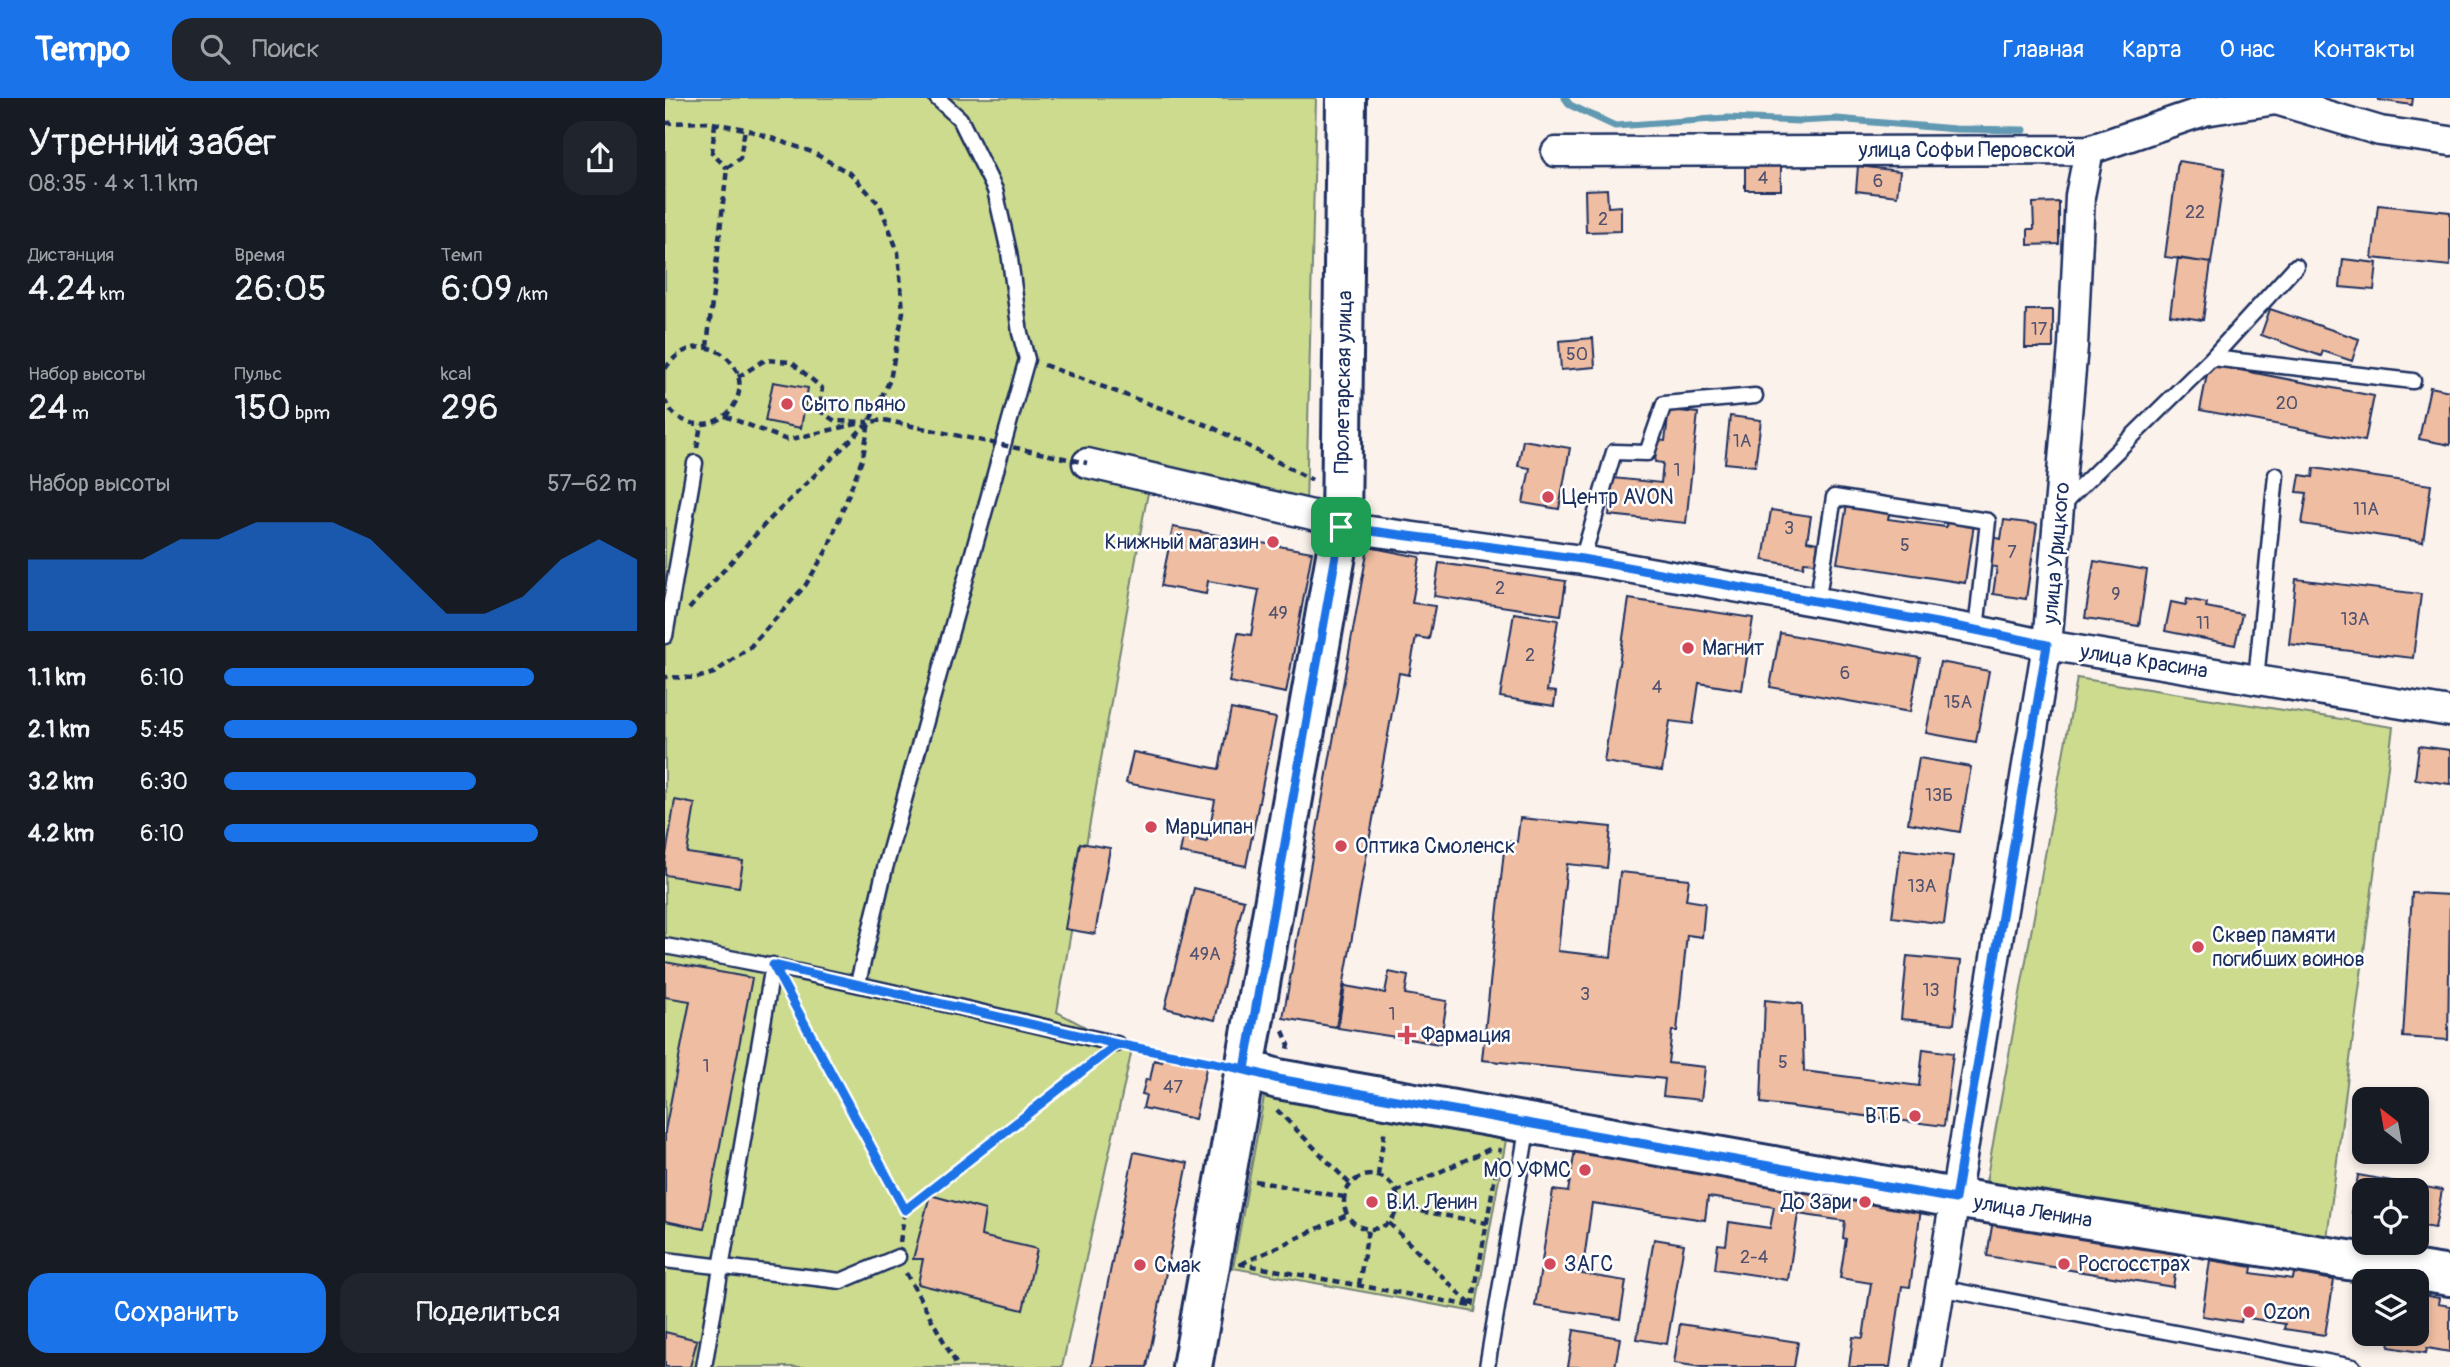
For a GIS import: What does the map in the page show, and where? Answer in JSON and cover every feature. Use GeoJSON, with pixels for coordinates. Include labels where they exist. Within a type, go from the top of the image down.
{"type":"FeatureCollection","features":[{"type":"Feature","properties":{"kind":"main road","name":"Пролетарская улица"},"geometry":{"type":"LineString","coordinates":[[1192,1367],[1341,527],[1346,98]]}},
{"type":"Feature","properties":{"kind":"main road","name":"улица Ленина"},"geometry":{"type":"LineString","coordinates":[[1245,1069],[1515,1134],[2450,1276]]}},
{"type":"Feature","properties":{"kind":"street","name":"улица Софьи Перовской"},"geometry":{"type":"LineString","coordinates":[[1556,152],[2089,150],[2203,111],[2275,99],[2380,131],[2450,141]]}},
{"type":"Feature","properties":{"kind":"street","name":"улица Урицкого"},"geometry":{"type":"LineString","coordinates":[[1927,1367],[2047,645],[2073,346],[2080,196],[2089,150]]}},
{"type":"Feature","properties":{"kind":"street","name":"улица Красина"},"geometry":{"type":"LineString","coordinates":[[1087,463],[1321,517],[1341,527],[1582,559],[2047,645],[2450,712]]}},
{"type":"Feature","properties":{"kind":"lane"},"geometry":{"type":"LineString","coordinates":[[858,983],[885,868],[1027,359],[1020,333],[1009,252],[995,190],[960,119],[937,98]]}},
{"type":"Feature","properties":{"kind":"lane"},"geometry":{"type":"LineString","coordinates":[[2060,506],[2212,358],[2296,265]]}},
{"type":"Feature","properties":{"kind":"lane"},"geometry":{"type":"LineString","coordinates":[[2212,358],[2413,381]]}},
{"type":"Feature","properties":{"kind":"lane"},"geometry":{"type":"LineString","coordinates":[[1582,559],[1614,452],[1647,453],[1664,404],[1755,396]]}},
{"type":"Feature","properties":{"kind":"lane"},"geometry":{"type":"LineString","coordinates":[[665,636],[695,463]]}},
{"type":"Feature","properties":{"kind":"lane"},"geometry":{"type":"LineString","coordinates":[[2256,680],[2276,475]]}},
{"type":"Feature","properties":{"kind":"lane"},"geometry":{"type":"LineString","coordinates":[[1818,603],[1835,497],[1988,521],[1976,630]]}},
{"type":"Feature","properties":{"kind":"lane"},"geometry":{"type":"LineString","coordinates":[[665,946],[858,983],[1117,1044]]}},
{"type":"Feature","properties":{"kind":"lane"},"geometry":{"type":"LineString","coordinates":[[704,1367],[773,965]]}},
{"type":"Feature","properties":{"kind":"lane"},"geometry":{"type":"LineString","coordinates":[[1487,1367],[1515,1134]]}},
{"type":"Feature","properties":{"kind":"lane"},"geometry":{"type":"LineString","coordinates":[[665,1260],[841,1281],[898,1257]]}},
{"type":"Feature","properties":{"kind":"lane"},"geometry":{"type":"LineString","coordinates":[[1940,1287],[2353,1367]]}},
{"type":"Feature","properties":{"kind":"path"},"geometry":{"type":"LineString","coordinates":[[665,123],[715,123],[745,129],[812,152],[851,174],[880,205],[898,253],[903,312],[890,380],[869,422],[863,457],[828,548],[805,586],[750,647],[714,673],[696,678],[665,677]]}},
{"type":"Feature","properties":{"kind":"path"},"geometry":{"type":"LineString","coordinates":[[715,123],[712,153],[727,168]]}},
{"type":"Feature","properties":{"kind":"path"},"geometry":{"type":"LineString","coordinates":[[707,347],[727,168],[740,158],[745,129]]}},
{"type":"Feature","properties":{"kind":"path"},"geometry":{"type":"LineString","coordinates":[[665,369],[682,351],[707,347],[719,351],[729,359],[738,377],[738,395],[733,406],[725,416],[701,425],[688,423],[677,417],[665,401]]}},
{"type":"Feature","properties":{"kind":"path"},"geometry":{"type":"LineString","coordinates":[[1027,359],[1212,427],[1322,485]]}},
{"type":"Feature","properties":{"kind":"path"},"geometry":{"type":"LineString","coordinates":[[738,377],[765,360],[791,362],[823,388],[821,411],[835,421],[884,421],[1087,463]]}},
{"type":"Feature","properties":{"kind":"path"},"geometry":{"type":"LineString","coordinates":[[725,416],[787,440],[869,422]]}},
{"type":"Feature","properties":{"kind":"path"},"geometry":{"type":"LineString","coordinates":[[665,636],[766,523],[869,422]]}},
{"type":"Feature","properties":{"kind":"path"},"geometry":{"type":"LineString","coordinates":[[773,965],[905,1210],[898,1257],[958,1367]]}},
{"type":"Feature","properties":{"kind":"path"},"geometry":{"type":"LineString","coordinates":[[905,1210],[1117,1044],[1245,1069]]}},
{"type":"Feature","properties":{"kind":"path"},"geometry":{"type":"LineString","coordinates":[[1283,1105],[1270,1103],[1350,1184]]}},
{"type":"Feature","properties":{"kind":"path"},"geometry":{"type":"LineString","coordinates":[[1378,1175],[1386,1124]]}},
{"type":"Feature","properties":{"kind":"path"},"geometry":{"type":"LineString","coordinates":[[1488,1142],[1515,1134]]}},
{"type":"Feature","properties":{"kind":"path"},"geometry":{"type":"LineString","coordinates":[[1397,1192],[1515,1134]]}},
{"type":"Feature","properties":{"kind":"path"},"geometry":{"type":"LineString","coordinates":[[1472,1306],[1487,1223],[1515,1134]]}},
{"type":"Feature","properties":{"kind":"path"},"geometry":{"type":"LineString","coordinates":[[1253,1193],[1258,1168]]}},
{"type":"Feature","properties":{"kind":"path"},"geometry":{"type":"LineString","coordinates":[[1378,1175],[1389,1182],[1397,1192],[1398,1207],[1389,1223],[1368,1230],[1356,1225],[1343,1206],[1350,1184],[1363,1176],[1378,1175]]}},
{"type":"Feature","properties":{"kind":"path"},"geometry":{"type":"LineString","coordinates":[[1255,1181],[1344,1197]]}},
{"type":"Feature","properties":{"kind":"path"},"geometry":{"type":"LineString","coordinates":[[1398,1207],[1487,1223]]}},
{"type":"Feature","properties":{"kind":"path"},"geometry":{"type":"LineString","coordinates":[[1241,1264],[1347,1215]]}},
{"type":"Feature","properties":{"kind":"path"},"geometry":{"type":"LineString","coordinates":[[1389,1223],[1472,1306]]}},
{"type":"Feature","properties":{"kind":"path"},"geometry":{"type":"LineString","coordinates":[[1359,1285],[1368,1230]]}},
{"type":"Feature","properties":{"kind":"path"},"geometry":{"type":"LineString","coordinates":[[1241,1264],[1243,1252]]}},
{"type":"Feature","properties":{"kind":"path"},"geometry":{"type":"LineString","coordinates":[[1241,1264],[1472,1306]]}},
{"type":"Feature","properties":{"kind":"green space"},"geometry":{"type":"Polygon","coordinates":[[[665,98],[1316,98],[1306,506],[1150,483],[1057,1012],[1117,1044],[1133,1045],[1062,1367],[665,1367],[665,98]]]}},
{"type":"Feature","properties":{"kind":"green space"},"geometry":{"type":"Polygon","coordinates":[[[2077,678],[2393,727],[2327,1238],[1986,1182],[2077,678]]]}},
{"type":"Feature","properties":{"kind":"green space"},"geometry":{"type":"Polygon","coordinates":[[[1264,1097],[1506,1140],[1475,1312],[1233,1268],[1264,1097]]]}},
{"type":"Feature","properties":{"kind":"building"},"geometry":{"type":"Polygon","coordinates":[[[2378,98],[2413,98],[2412,105],[2378,98]]]}},
{"type":"Feature","properties":{"kind":"building"},"geometry":{"type":"Polygon","coordinates":[[[2178,161],[2225,168],[2211,263],[2165,257],[2178,161]]]}},
{"type":"Feature","properties":{"kind":"building"},"geometry":{"type":"Polygon","coordinates":[[[1745,165],[1781,166],[1781,190],[1745,190],[1745,165]]]}},
{"type":"Feature","properties":{"kind":"building"},"geometry":{"type":"Polygon","coordinates":[[[1858,166],[1900,171],[1897,196],[1856,191],[1858,166]]]}},
{"type":"Feature","properties":{"kind":"building"},"geometry":{"type":"Polygon","coordinates":[[[1607,189],[1608,207],[1621,206],[1621,231],[1586,232],[1585,190],[1607,189]]]}},
{"type":"Feature","properties":{"kind":"building"},"geometry":{"type":"Polygon","coordinates":[[[2059,202],[2059,244],[2028,245],[2028,229],[2034,229],[2033,203],[2059,202]]]}},
{"type":"Feature","properties":{"kind":"building"},"geometry":{"type":"Polygon","coordinates":[[[2378,205],[2450,212],[2450,266],[2372,258],[2378,205]]]}},
{"type":"Feature","properties":{"kind":"building"},"geometry":{"type":"Polygon","coordinates":[[[2178,258],[2211,263],[2203,320],[2170,315],[2178,258]]]}},
{"type":"Feature","properties":{"kind":"building"},"geometry":{"type":"Polygon","coordinates":[[[2343,259],[2377,263],[2374,290],[2340,287],[2343,259]]]}},
{"type":"Feature","properties":{"kind":"building"},"geometry":{"type":"Polygon","coordinates":[[[2270,309],[2359,339],[2352,361],[2323,351],[2321,356],[2261,335],[2270,309]]]}},
{"type":"Feature","properties":{"kind":"building"},"geometry":{"type":"Polygon","coordinates":[[[2026,310],[2053,310],[2053,348],[2025,348],[2026,310]]]}},
{"type":"Feature","properties":{"kind":"building"},"geometry":{"type":"Polygon","coordinates":[[[1593,338],[1595,367],[1561,370],[1559,341],[1593,338]]]}},
{"type":"Feature","properties":{"kind":"building"},"geometry":{"type":"Polygon","coordinates":[[[2209,364],[2374,396],[2365,441],[2200,410],[2209,364]]]}},
{"type":"Feature","properties":{"kind":"building","name":"Сыто пьяно"},"geometry":{"type":"Polygon","coordinates":[[[773,382],[808,388],[801,428],[765,421],[773,382]]]}},
{"type":"Feature","properties":{"kind":"building"},"geometry":{"type":"Polygon","coordinates":[[[2430,387],[2450,391],[2450,445],[2419,439],[2430,387]]]}},
{"type":"Feature","properties":{"kind":"building"},"geometry":{"type":"Polygon","coordinates":[[[1669,410],[1698,413],[1686,523],[1609,515],[1613,478],[1661,483],[1663,463],[1655,462],[1657,440],[1665,441],[1669,410]]]}},
{"type":"Feature","properties":{"kind":"building"},"geometry":{"type":"Polygon","coordinates":[[[1730,416],[1761,420],[1755,466],[1725,463],[1730,416]]]}},
{"type":"Feature","properties":{"kind":"building"},"geometry":{"type":"Polygon","coordinates":[[[1523,440],[1570,448],[1559,509],[1523,503],[1530,468],[1518,466],[1523,440]]]}},
{"type":"Feature","properties":{"kind":"building"},"geometry":{"type":"Polygon","coordinates":[[[2314,468],[2431,485],[2423,542],[2302,524],[2307,493],[2297,492],[2300,475],[2313,477],[2314,468]]]}},
{"type":"Feature","properties":{"kind":"building"},"geometry":{"type":"Polygon","coordinates":[[[1847,504],[1890,511],[1888,519],[1946,527],[1947,520],[1974,524],[1965,583],[1837,563],[1847,504]]]}},
{"type":"Feature","properties":{"kind":"building"},"geometry":{"type":"Polygon","coordinates":[[[1771,510],[1811,516],[1807,541],[1818,543],[1815,563],[1804,562],[1803,567],[1763,560],[1771,510]]]}},
{"type":"Feature","properties":{"kind":"building"},"geometry":{"type":"Polygon","coordinates":[[[2004,520],[2037,524],[2026,599],[1993,594],[1997,567],[1989,566],[1992,537],[2001,539],[2004,520]]]}},
{"type":"Feature","properties":{"kind":"building"},"geometry":{"type":"Polygon","coordinates":[[[1173,527],[1312,552],[1286,693],[1229,682],[1238,633],[1251,635],[1259,590],[1208,581],[1206,594],[1161,586],[1173,527]]]}},
{"type":"Feature","properties":{"kind":"building","name":"Оптика Смоленск"},"geometry":{"type":"Polygon","coordinates":[[[1368,547],[1420,557],[1412,603],[1435,606],[1429,639],[1416,637],[1409,675],[1399,673],[1336,1027],[1283,1018],[1368,547]]]}},
{"type":"Feature","properties":{"kind":"building"},"geometry":{"type":"Polygon","coordinates":[[[2094,561],[2147,570],[2139,626],[2085,618],[2094,561]]]}},
{"type":"Feature","properties":{"kind":"building"},"geometry":{"type":"Polygon","coordinates":[[[1439,563],[1566,581],[1561,615],[1434,596],[1439,563]]]}},
{"type":"Feature","properties":{"kind":"building"},"geometry":{"type":"Polygon","coordinates":[[[2296,579],[2421,594],[2413,658],[2289,644],[2296,579]]]}},
{"type":"Feature","properties":{"kind":"building"},"geometry":{"type":"Polygon","coordinates":[[[1629,599],[1753,618],[1742,690],[1699,683],[1693,724],[1670,721],[1662,771],[1604,762],[1629,599]]]}},
{"type":"Feature","properties":{"kind":"building"},"geometry":{"type":"Polygon","coordinates":[[[2187,599],[2207,603],[2206,607],[2242,614],[2235,645],[2165,631],[2171,602],[2186,605],[2187,599]]]}},
{"type":"Feature","properties":{"kind":"building"},"geometry":{"type":"Polygon","coordinates":[[[1514,613],[1558,620],[1547,691],[1556,692],[1554,706],[1500,697],[1514,613]]]}},
{"type":"Feature","properties":{"kind":"building"},"geometry":{"type":"Polygon","coordinates":[[[1780,633],[1920,658],[1910,712],[1770,687],[1780,633]]]}},
{"type":"Feature","properties":{"kind":"building"},"geometry":{"type":"Polygon","coordinates":[[[1940,662],[1989,671],[1976,742],[1926,733],[1940,662]]]}},
{"type":"Feature","properties":{"kind":"building"},"geometry":{"type":"Polygon","coordinates":[[[1231,709],[1276,718],[1246,866],[1180,853],[1183,837],[1207,842],[1215,800],[1126,783],[1133,752],[1219,769],[1231,709]]]}},
{"type":"Feature","properties":{"kind":"building"},"geometry":{"type":"Polygon","coordinates":[[[2419,746],[2450,750],[2450,784],[2415,779],[2419,746]]]}},
{"type":"Feature","properties":{"kind":"building"},"geometry":{"type":"Polygon","coordinates":[[[1919,758],[1971,767],[1960,832],[1908,823],[1919,758]]]}},
{"type":"Feature","properties":{"kind":"building"},"geometry":{"type":"Polygon","coordinates":[[[675,800],[695,804],[687,853],[743,861],[739,887],[665,875],[675,800]]]}},
{"type":"Feature","properties":{"kind":"building"},"geometry":{"type":"Polygon","coordinates":[[[1520,818],[1611,827],[1607,868],[1567,864],[1558,951],[1611,957],[1620,872],[1689,879],[1686,900],[1705,903],[1702,937],[1687,935],[1677,1031],[1672,1031],[1668,1063],[1705,1067],[1701,1100],[1663,1096],[1665,1079],[1482,1060],[1505,841],[1517,842],[1520,818]]]}},
{"type":"Feature","properties":{"kind":"building"},"geometry":{"type":"Polygon","coordinates":[[[1080,843],[1110,848],[1095,934],[1065,929],[1080,843]]]}},
{"type":"Feature","properties":{"kind":"building"},"geometry":{"type":"Polygon","coordinates":[[[1901,849],[1953,856],[1944,924],[1892,917],[1901,849]]]}},
{"type":"Feature","properties":{"kind":"building"},"geometry":{"type":"Polygon","coordinates":[[[1194,888],[1244,900],[1215,1020],[1165,1008],[1194,888]]]}},
{"type":"Feature","properties":{"kind":"building"},"geometry":{"type":"Polygon","coordinates":[[[2412,893],[2450,895],[2448,1040],[2403,1037],[2412,893]]]}},
{"type":"Feature","properties":{"kind":"building"},"geometry":{"type":"Polygon","coordinates":[[[1907,956],[1961,961],[1954,1024],[1901,1019],[1907,956]]]}},
{"type":"Feature","properties":{"kind":"building"},"geometry":{"type":"Polygon","coordinates":[[[665,962],[752,978],[704,1229],[665,1221],[665,1131],[690,1001],[665,997],[665,962]]]}},
{"type":"Feature","properties":{"kind":"building"},"geometry":{"type":"Polygon","coordinates":[[[1389,972],[1408,976],[1405,994],[1447,1001],[1440,1044],[1338,1028],[1345,986],[1385,993],[1389,972]]]}},
{"type":"Feature","properties":{"kind":"building"},"geometry":{"type":"Polygon","coordinates":[[[1765,1000],[1802,1004],[1804,1071],[1919,1086],[1923,1049],[1953,1053],[1944,1126],[1761,1103],[1765,1000]]]}},
{"type":"Feature","properties":{"kind":"building"},"geometry":{"type":"Polygon","coordinates":[[[1163,1055],[1207,1064],[1195,1119],[1143,1108],[1146,1095],[1142,1094],[1146,1079],[1150,1080],[1154,1060],[1162,1062],[1163,1055]]]}},
{"type":"Feature","properties":{"kind":"building"},"geometry":{"type":"Polygon","coordinates":[[[1575,1150],[1922,1202],[1910,1287],[1902,1286],[1890,1367],[1849,1367],[1853,1337],[1863,1338],[1871,1283],[1840,1278],[1846,1239],[1843,1238],[1845,1221],[1798,1214],[1788,1280],[1715,1269],[1718,1244],[1726,1245],[1729,1222],[1770,1228],[1774,1207],[1708,1197],[1705,1220],[1592,1203],[1582,1274],[1626,1281],[1620,1319],[1535,1306],[1553,1190],[1568,1192],[1575,1150]]]}},
{"type":"Feature","properties":{"kind":"building","name":"Смак"},"geometry":{"type":"Polygon","coordinates":[[[1134,1152],[1188,1163],[1147,1367],[1091,1367],[1134,1152]]]}},
{"type":"Feature","properties":{"kind":"building"},"geometry":{"type":"Polygon","coordinates":[[[2429,1188],[2442,1190],[2435,1228],[2429,1227],[2429,1188]]]}},
{"type":"Feature","properties":{"kind":"building"},"geometry":{"type":"Polygon","coordinates":[[[930,1195],[985,1210],[981,1236],[1037,1249],[1023,1310],[918,1284],[923,1259],[913,1259],[930,1195]]]}},
{"type":"Feature","properties":{"kind":"building"},"geometry":{"type":"Polygon","coordinates":[[[1994,1214],[2180,1244],[2173,1287],[1987,1256],[1994,1214]]]}},
{"type":"Feature","properties":{"kind":"building"},"geometry":{"type":"Polygon","coordinates":[[[1654,1239],[1684,1244],[1667,1344],[1637,1339],[1654,1239]]]}},
{"type":"Feature","properties":{"kind":"building"},"geometry":{"type":"Polygon","coordinates":[[[2210,1260],[2252,1267],[2251,1273],[2293,1279],[2294,1273],[2334,1280],[2325,1335],[2284,1329],[2285,1324],[2242,1317],[2241,1322],[2202,1316],[2210,1260]]]}},
{"type":"Feature","properties":{"kind":"building"},"geometry":{"type":"Polygon","coordinates":[[[2429,1296],[2439,1298],[2438,1304],[2450,1306],[2450,1352],[2427,1348],[2426,1353],[2389,1347],[2429,1346],[2429,1296]]]}},
{"type":"Feature","properties":{"kind":"building"},"geometry":{"type":"Polygon","coordinates":[[[1680,1324],[1798,1342],[1794,1367],[1701,1367],[1674,1363],[1680,1324]]]}},
{"type":"Feature","properties":{"kind":"building"},"geometry":{"type":"Polygon","coordinates":[[[1574,1330],[1620,1338],[1615,1367],[1568,1367],[1574,1330]]]}},
{"type":"Feature","properties":{"kind":"building"},"geometry":{"type":"Polygon","coordinates":[[[665,1332],[697,1340],[690,1367],[665,1367],[665,1332]]]}},
{"type":"Feature","properties":{"kind":"waterway"},"geometry":{"type":"LineString","coordinates":[[1565,98],[1570,105],[1615,126],[1727,118],[1799,121],[1837,119],[1955,129],[2024,130]]}},
{"type":"Feature","properties":{"kind":"place","name":"Сыто пьяно"},"geometry":{"type":"Point","coordinates":[787,404]}},
{"type":"Feature","properties":{"kind":"place","name":"Центр AVON"},"geometry":{"type":"Point","coordinates":[1548,497]}},
{"type":"Feature","properties":{"kind":"place","name":"Книжный магазин"},"geometry":{"type":"Point","coordinates":[1273,542]}},
{"type":"Feature","properties":{"kind":"place","name":"Магнит"},"geometry":{"type":"Point","coordinates":[1688,648]}},
{"type":"Feature","properties":{"kind":"place","name":"Марципан"},"geometry":{"type":"Point","coordinates":[1151,827]}},
{"type":"Feature","properties":{"kind":"place","name":"Оптика Смоленск"},"geometry":{"type":"Point","coordinates":[1341,846]}},
{"type":"Feature","properties":{"kind":"place","name":"Сквер памяти погибших воинов"},"geometry":{"type":"Point","coordinates":[2198,947]}},
{"type":"Feature","properties":{"kind":"place","name":"Фармация"},"geometry":{"type":"Point","coordinates":[1407,1035]}},
{"type":"Feature","properties":{"kind":"place","name":"ВТБ"},"geometry":{"type":"Point","coordinates":[1915,1116]}},
{"type":"Feature","properties":{"kind":"place","name":"МО УФМС"},"geometry":{"type":"Point","coordinates":[1585,1170]}},
{"type":"Feature","properties":{"kind":"place","name":"В.И. Ленин"},"geometry":{"type":"Point","coordinates":[1372,1202]}},
{"type":"Feature","properties":{"kind":"place","name":"До Зари"},"geometry":{"type":"Point","coordinates":[1865,1202]}},
{"type":"Feature","properties":{"kind":"place","name":"ЗАГС"},"geometry":{"type":"Point","coordinates":[1550,1264]}},
{"type":"Feature","properties":{"kind":"place","name":"Росгосстрах"},"geometry":{"type":"Point","coordinates":[2064,1264]}},
{"type":"Feature","properties":{"kind":"place","name":"Смак"},"geometry":{"type":"Point","coordinates":[1140,1265]}},
{"type":"Feature","properties":{"kind":"place","name":"Ozon"},"geometry":{"type":"Point","coordinates":[2249,1312]}},
{"type":"Feature","properties":{"kind":"route"},"geometry":{"type":"LineString","coordinates":[[1341,527],[1245,1069],[1117,1044],[773,965],[905,1210],[1117,1044],[1218,1063],[1245,1069],[1278,1079],[1955,1199],[2047,645],[1582,559],[1341,527]]}}]}
